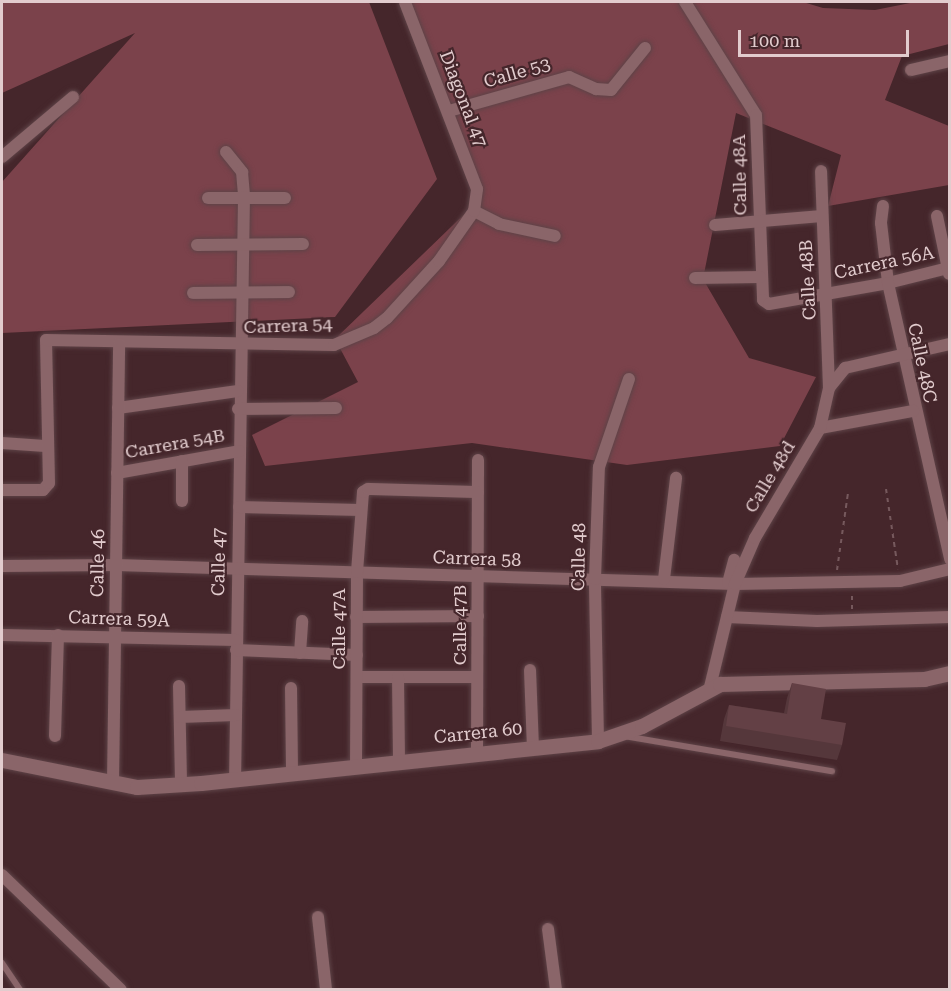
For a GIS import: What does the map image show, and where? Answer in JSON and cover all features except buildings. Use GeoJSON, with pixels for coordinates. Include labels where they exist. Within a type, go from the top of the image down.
{"type":"FeatureCollection","features":[{"type":"Feature","properties":{"kind":"street","name":"Diagonal 47"},"geometry":{"type":"LineString","coordinates":[[405,2],[474,177],[477,200],[474,211]]}},
{"type":"Feature","properties":{"kind":"street","name":"Calle 48A"},"geometry":{"type":"LineString","coordinates":[[685,2],[756,115],[760,296]]}},
{"type":"Feature","properties":{"kind":"street","name":"Calle 53"},"geometry":{"type":"LineString","coordinates":[[449,111],[569,77],[596,89],[611,90],[645,48]]}},
{"type":"Feature","properties":{"kind":"street"},"geometry":{"type":"LineString","coordinates":[[911,70],[950,61]]}},
{"type":"Feature","properties":{"kind":"street"},"geometry":{"type":"LineString","coordinates":[[2,157],[74,97]]}},
{"type":"Feature","properties":{"kind":"street","name":"Calle 47"},"geometry":{"type":"LineString","coordinates":[[226,152],[242,172],[244,197],[244,292],[238,391],[239,507],[235,780]]}},
{"type":"Feature","properties":{"kind":"street","name":"Calle 48B"},"geometry":{"type":"LineString","coordinates":[[821,171],[828,293],[829,388]]}},
{"type":"Feature","properties":{"kind":"street"},"geometry":{"type":"LineString","coordinates":[[208,198],[285,198]]}},
{"type":"Feature","properties":{"kind":"street","name":"Calle 48C"},"geometry":{"type":"LineString","coordinates":[[883,207],[881,223],[888,284],[913,411],[950,559]]}},
{"type":"Feature","properties":{"kind":"street"},"geometry":{"type":"LineString","coordinates":[[474,211],[499,224],[555,236]]}},
{"type":"Feature","properties":{"kind":"street","name":"Carrera 54"},"geometry":{"type":"LineString","coordinates":[[45,446],[46,340],[119,344],[334,345],[374,328],[439,261],[474,211]]}},
{"type":"Feature","properties":{"kind":"street"},"geometry":{"type":"LineString","coordinates":[[715,225],[822,216]]}},
{"type":"Feature","properties":{"kind":"street"},"geometry":{"type":"LineString","coordinates":[[937,216],[949,271]]}},
{"type":"Feature","properties":{"kind":"street"},"geometry":{"type":"LineString","coordinates":[[197,245],[303,244]]}},
{"type":"Feature","properties":{"kind":"street","name":"Carrera 56A"},"geometry":{"type":"LineString","coordinates":[[760,296],[769,304],[949,271]]}},
{"type":"Feature","properties":{"kind":"street"},"geometry":{"type":"LineString","coordinates":[[695,278],[760,277]]}},
{"type":"Feature","properties":{"kind":"street"},"geometry":{"type":"LineString","coordinates":[[193,293],[289,292]]}},
{"type":"Feature","properties":{"kind":"street","name":"Calle 46"},"geometry":{"type":"LineString","coordinates":[[113,783],[119,344]]}},
{"type":"Feature","properties":{"kind":"street"},"geometry":{"type":"LineString","coordinates":[[829,388],[844,368],[950,344]]}},
{"type":"Feature","properties":{"kind":"street","name":"Calle 48"},"geometry":{"type":"LineString","coordinates":[[598,741],[596,579],[599,466],[629,379]]}},
{"type":"Feature","properties":{"kind":"street","name":"Calle 48d"},"geometry":{"type":"LineString","coordinates":[[732,583],[755,538],[820,428],[829,388]]}},
{"type":"Feature","properties":{"kind":"street"},"geometry":{"type":"LineString","coordinates":[[118,408],[238,391]]}},
{"type":"Feature","properties":{"kind":"street"},"geometry":{"type":"LineString","coordinates":[[238,409],[336,408]]}},
{"type":"Feature","properties":{"kind":"street"},"geometry":{"type":"LineString","coordinates":[[820,428],[913,411]]}},
{"type":"Feature","properties":{"kind":"street"},"geometry":{"type":"LineString","coordinates":[[2,443],[45,446],[48,483],[43,490],[2,490]]}},
{"type":"Feature","properties":{"kind":"street","name":"Carrera 54B"},"geometry":{"type":"LineString","coordinates":[[117,473],[238,451]]}},
{"type":"Feature","properties":{"kind":"street","name":"Calle 47B"},"geometry":{"type":"LineString","coordinates":[[477,754],[478,460]]}},
{"type":"Feature","properties":{"kind":"street"},"geometry":{"type":"LineString","coordinates":[[182,461],[182,501]]}},
{"type":"Feature","properties":{"kind":"street"},"geometry":{"type":"LineString","coordinates":[[664,579],[676,478]]}},
{"type":"Feature","properties":{"kind":"street","name":"Calle 47A"},"geometry":{"type":"LineString","coordinates":[[356,766],[357,572],[363,492],[368,489],[478,492]]}},
{"type":"Feature","properties":{"kind":"street"},"geometry":{"type":"LineString","coordinates":[[239,507],[360,510]]}},
{"type":"Feature","properties":{"kind":"street"},"geometry":{"type":"LineString","coordinates":[[710,687],[727,617],[734,560]]}},
{"type":"Feature","properties":{"kind":"street","name":"Carrera 58"},"geometry":{"type":"LineString","coordinates":[[2,566],[116,565],[237,571],[357,572],[478,578],[664,579],[732,583],[900,581],[950,569]]}},
{"type":"Feature","properties":{"kind":"street"},"geometry":{"type":"LineString","coordinates":[[356,617],[478,616]]}},
{"type":"Feature","properties":{"kind":"street"},"geometry":{"type":"LineString","coordinates":[[727,617],[852,619],[950,617]]}},
{"type":"Feature","properties":{"kind":"street"},"geometry":{"type":"LineString","coordinates":[[300,653],[303,621]]}},
{"type":"Feature","properties":{"kind":"street","name":"Carrera 59A"},"geometry":{"type":"LineString","coordinates":[[2,635],[114,637],[236,645],[300,653],[357,655]]}},
{"type":"Feature","properties":{"kind":"street"},"geometry":{"type":"LineString","coordinates":[[55,736],[58,635]]}},
{"type":"Feature","properties":{"kind":"street"},"geometry":{"type":"LineString","coordinates":[[530,670],[533,747]]}},
{"type":"Feature","properties":{"kind":"street","name":"Carrera 60"},"geometry":{"type":"LineString","coordinates":[[2,760],[113,783],[181,785],[598,741],[642,726],[710,687],[924,679],[950,673]]}},
{"type":"Feature","properties":{"kind":"street"},"geometry":{"type":"LineString","coordinates":[[357,677],[477,676]]}},
{"type":"Feature","properties":{"kind":"street"},"geometry":{"type":"LineString","coordinates":[[398,677],[399,762]]}},
{"type":"Feature","properties":{"kind":"street"},"geometry":{"type":"LineString","coordinates":[[179,686],[181,785]]}},
{"type":"Feature","properties":{"kind":"street"},"geometry":{"type":"LineString","coordinates":[[291,688],[292,773]]}},
{"type":"Feature","properties":{"kind":"street"},"geometry":{"type":"LineString","coordinates":[[180,717],[236,715]]}},
{"type":"Feature","properties":{"kind":"street"},"geometry":{"type":"LineString","coordinates":[[2,875],[121,990]]}},
{"type":"Feature","properties":{"kind":"street"},"geometry":{"type":"LineString","coordinates":[[318,917],[326,990]]}},
{"type":"Feature","properties":{"kind":"street"},"geometry":{"type":"LineString","coordinates":[[548,929],[556,990]]}},
{"type":"Feature","properties":{"kind":"lane"},"geometry":{"type":"LineString","coordinates":[[617,735],[832,771]]}},
{"type":"Feature","properties":{"kind":"lane"},"geometry":{"type":"LineString","coordinates":[[2,963],[20,990]]}},
{"type":"Feature","properties":{"kind":"path"},"geometry":{"type":"LineString","coordinates":[[886,489],[900,581]]}},
{"type":"Feature","properties":{"kind":"path"},"geometry":{"type":"LineString","coordinates":[[835,582],[848,493]]}},
{"type":"Feature","properties":{"kind":"path"},"geometry":{"type":"LineString","coordinates":[[852,581],[852,619]]}},
{"type":"Feature","properties":{"kind":"shaded area"},"geometry":{"type":"Polygon","coordinates":[[[2,2],[369,2],[437,179],[335,317],[2,333],[2,182],[135,33],[2,93],[2,2]]]}},
{"type":"Feature","properties":{"kind":"shaded area"},"geometry":{"type":"Polygon","coordinates":[[[407,2],[803,2],[823,8],[875,10],[915,2],[949,2],[949,44],[902,56],[885,100],[949,126],[949,185],[828,206],[841,155],[736,113],[703,279],[749,358],[816,377],[780,446],[627,465],[472,443],[265,466],[252,435],[358,382],[335,339],[481,198],[407,2]]]}}]}
